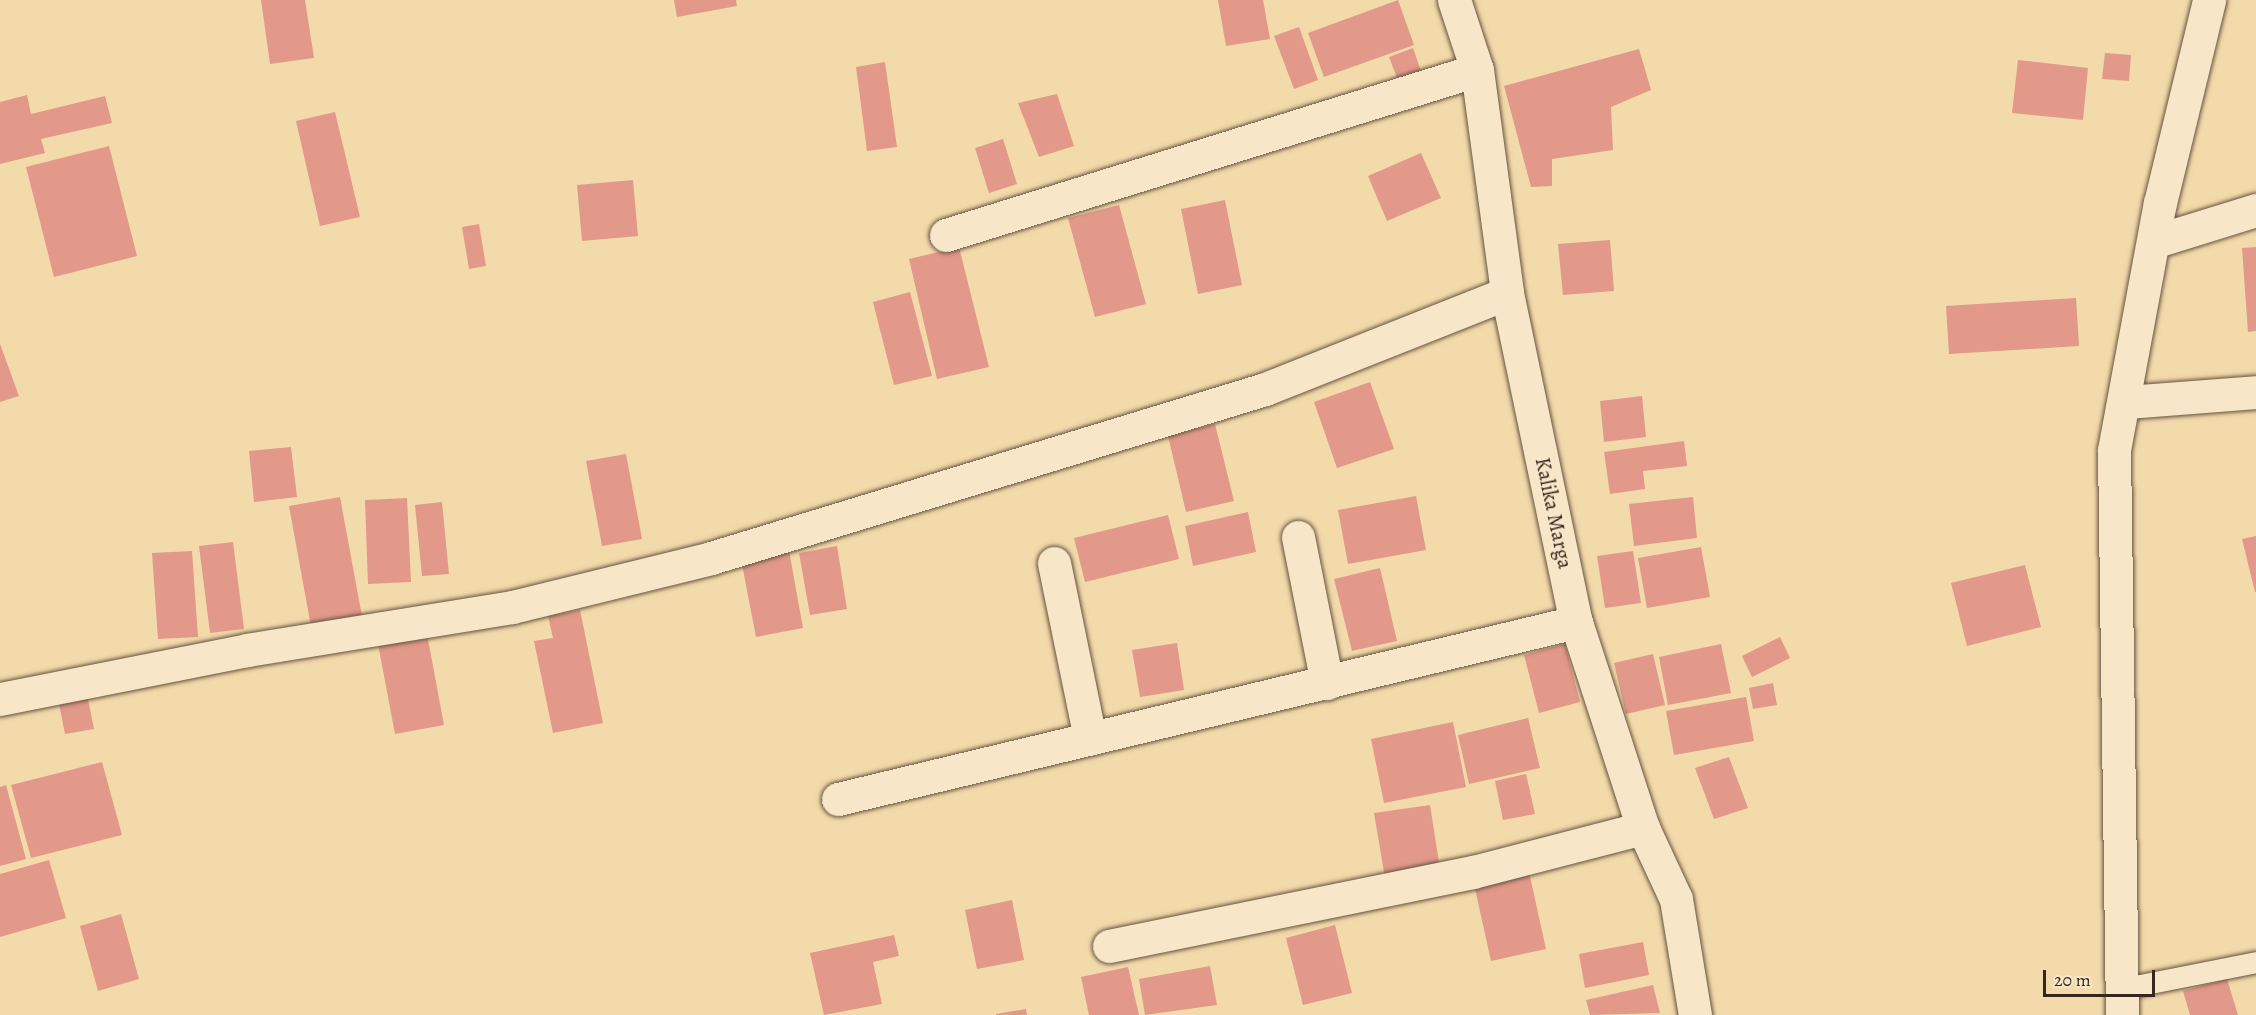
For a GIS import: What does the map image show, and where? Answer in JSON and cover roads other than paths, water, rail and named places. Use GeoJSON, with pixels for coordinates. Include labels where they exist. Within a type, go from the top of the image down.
{"type":"FeatureCollection","features":[{"type":"Feature","properties":{"kind":"street","name":"Kalika Marga"},"geometry":{"type":"LineString","coordinates":[[1454,0],[1477,70],[1508,293],[1576,622],[1643,828],[1676,899],[1695,1015]]}},
{"type":"Feature","properties":{"kind":"street"},"geometry":{"type":"LineString","coordinates":[[2121,1002],[2120,550],[2113,500],[2114,450],[2127,402],[2156,241],[2209,0]]}},
{"type":"Feature","properties":{"kind":"street"},"geometry":{"type":"LineString","coordinates":[[946,235],[1477,70]]}},
{"type":"Feature","properties":{"kind":"street"},"geometry":{"type":"LineString","coordinates":[[2156,241],[2256,210]]}},
{"type":"Feature","properties":{"kind":"street"},"geometry":{"type":"LineString","coordinates":[[0,699],[247,650],[512,607],[711,558],[1264,389],[1508,293]]}},
{"type":"Feature","properties":{"kind":"street"},"geometry":{"type":"LineString","coordinates":[[2127,402],[2256,392]]}},
{"type":"Feature","properties":{"kind":"street"},"geometry":{"type":"LineString","coordinates":[[1298,537],[1327,683]]}},
{"type":"Feature","properties":{"kind":"street"},"geometry":{"type":"LineString","coordinates":[[1054,563],[1090,738]]}},
{"type":"Feature","properties":{"kind":"street"},"geometry":{"type":"LineString","coordinates":[[838,799],[1576,622]]}},
{"type":"Feature","properties":{"kind":"street"},"geometry":{"type":"LineString","coordinates":[[1109,946],[1462,874],[1643,828]]}},
{"type":"Feature","properties":{"kind":"lane"},"geometry":{"type":"LineString","coordinates":[[2121,1002],[2256,962]]}}]}
